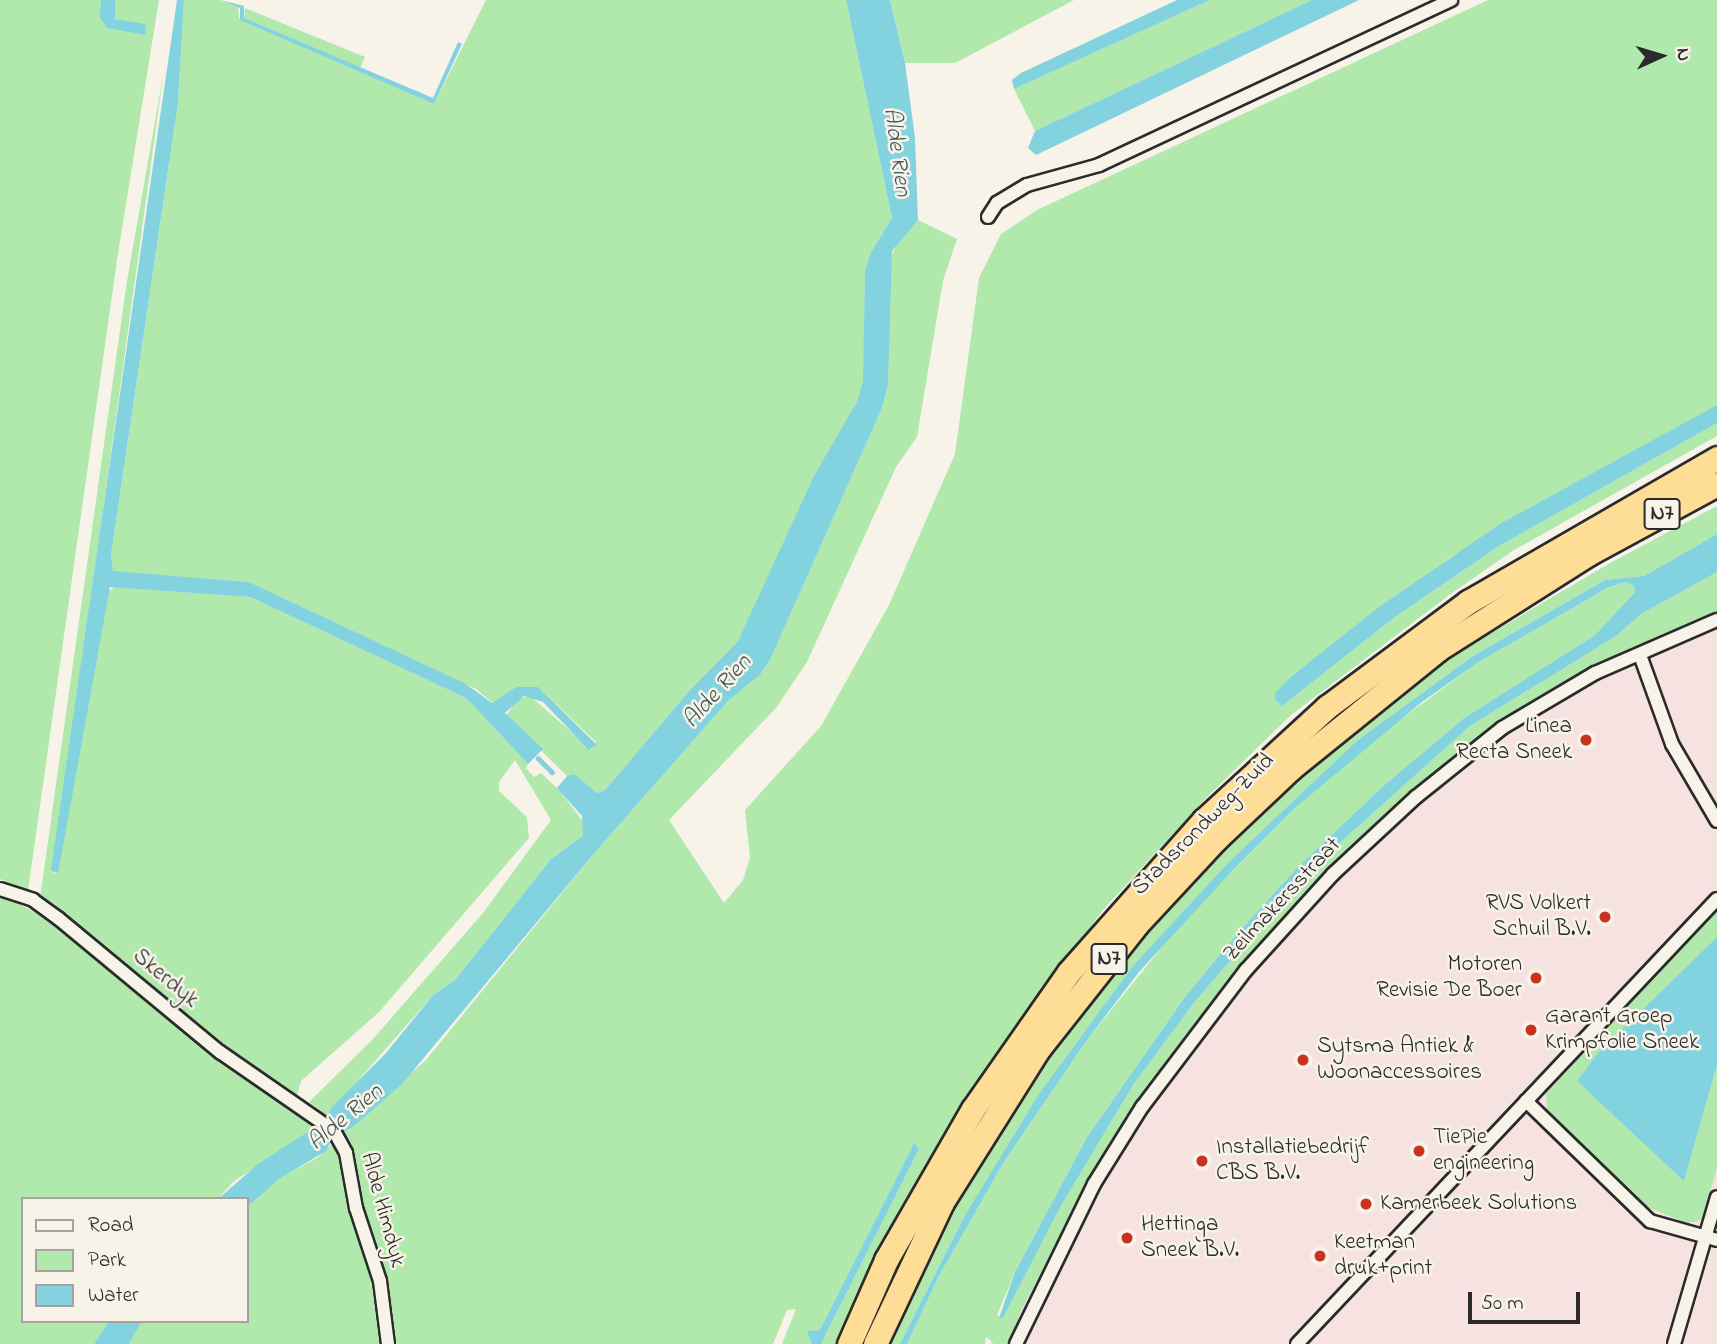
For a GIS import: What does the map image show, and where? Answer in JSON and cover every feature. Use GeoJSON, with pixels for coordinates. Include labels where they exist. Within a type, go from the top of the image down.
{"type":"FeatureCollection","features":[{"type":"Feature","properties":{"kind":"highway","name":"N7"},"geometry":{"type":"LineString","coordinates":[[1623,509],[1676,467],[1717,443]]}},
{"type":"Feature","properties":{"kind":"highway","name":"Stadsrondweg-Zuid"},"geometry":{"type":"LineString","coordinates":[[849,1344],[886,1260],[973,1109],[1069,972],[1185,840],[1269,757],[1402,649],[1478,595],[1623,509],[1717,458]]}},
{"type":"Feature","properties":{"kind":"highway","name":"Stadsrondweg-Zuid"},"geometry":{"type":"LineString","coordinates":[[875,1344],[943,1202],[989,1123],[1039,1048],[1136,925],[1216,839],[1356,712],[1447,643],[1608,543],[1717,484]]}},
{"type":"Feature","properties":{"kind":"highway","name":"N7"},"geometry":{"type":"LineString","coordinates":[[1608,543],[1669,525],[1717,502]]}},
{"type":"Feature","properties":{"kind":"street"},"geometry":{"type":"LineString","coordinates":[[988,217],[997,203],[1027,185],[1100,165],[1451,0]]}},
{"type":"Feature","properties":{"kind":"street","name":"Zeilmakersstraat"},"geometry":{"type":"LineString","coordinates":[[1016,1344],[1094,1184],[1142,1107],[1202,1024],[1290,919],[1416,797],[1502,728],[1595,673],[1717,620]]}},
{"type":"Feature","properties":{"kind":"street"},"geometry":{"type":"LineString","coordinates":[[1640,655],[1672,744],[1717,821]]}},
{"type":"Feature","properties":{"kind":"street","name":"Skerdyk"},"geometry":{"type":"LineString","coordinates":[[0,889],[33,901],[59,919],[220,1052],[301,1106]]}},
{"type":"Feature","properties":{"kind":"street"},"geometry":{"type":"LineString","coordinates":[[1297,1344],[1717,899]]}},
{"type":"Feature","properties":{"kind":"street"},"geometry":{"type":"LineString","coordinates":[[1525,1101],[1650,1220],[1711,1238]]}},
{"type":"Feature","properties":{"kind":"street","name":"Alde Himdyk"},"geometry":{"type":"LineString","coordinates":[[301,1106],[331,1128],[346,1153],[356,1208],[380,1281],[388,1344]]}},
{"type":"Feature","properties":{"kind":"street"},"geometry":{"type":"LineString","coordinates":[[1674,1344],[1711,1238],[1717,1197]]}},
{"type":"Feature","properties":{"kind":"shaded area"},"geometry":{"type":"Polygon","coordinates":[[[1717,559],[1717,1344],[990,1344],[1121,1094],[1386,790],[1717,559]]]}},
{"type":"Feature","properties":{"kind":"green space"},"geometry":{"type":"Polygon","coordinates":[[[0,0],[101,0],[99,16],[118,21],[113,15],[115,0],[159,0],[117,260],[28,891],[0,879],[0,0]]]}},
{"type":"Feature","properties":{"kind":"green space"},"geometry":{"type":"Polygon","coordinates":[[[184,0],[220,0],[238,7],[239,18],[434,104],[486,0],[846,0],[892,218],[870,254],[865,271],[864,381],[857,402],[738,641],[691,689],[605,790],[597,793],[574,775],[570,779],[506,716],[517,699],[530,696],[592,750],[596,742],[538,687],[516,687],[493,703],[476,689],[249,582],[113,572],[111,555],[178,103],[184,0]]]}},
{"type":"Feature","properties":{"kind":"green space"},"geometry":{"type":"Polygon","coordinates":[[[890,0],[1074,0],[955,63],[905,63],[890,0]]]}},
{"type":"Feature","properties":{"kind":"green space"},"geometry":{"type":"Polygon","coordinates":[[[1210,0],[1312,0],[1035,131],[1014,89],[1210,0]]]}},
{"type":"Feature","properties":{"kind":"green space"},"geometry":{"type":"Polygon","coordinates":[[[1488,0],[1717,0],[1717,405],[1448,559],[1292,676],[1275,700],[1282,706],[1395,617],[1499,546],[1717,423],[1717,436],[1514,550],[1452,593],[1291,715],[1206,798],[1103,910],[968,1095],[889,1232],[836,1344],[821,1344],[919,1149],[914,1143],[820,1330],[813,1330],[812,1344],[782,1344],[796,1309],[787,1310],[773,1344],[396,1344],[389,1286],[362,1205],[352,1144],[343,1132],[426,1060],[597,850],[729,700],[760,675],[770,660],[882,408],[888,385],[890,259],[900,237],[918,220],[957,239],[943,281],[917,437],[896,467],[807,662],[776,708],[669,820],[724,903],[743,880],[750,858],[745,810],[821,726],[889,605],[955,454],[979,278],[1001,234],[1037,210],[1488,0]]]}},
{"type":"Feature","properties":{"kind":"green space"},"geometry":{"type":"Polygon","coordinates":[[[245,8],[365,57],[360,68],[244,18],[245,8]]]}},
{"type":"Feature","properties":{"kind":"green space"},"geometry":{"type":"Polygon","coordinates":[[[164,70],[53,873],[58,874],[105,595],[114,587],[250,597],[466,698],[528,764],[526,768],[534,777],[541,773],[559,790],[585,824],[583,836],[551,859],[455,980],[433,995],[327,1116],[309,1102],[373,1039],[483,913],[551,820],[515,760],[499,782],[499,791],[527,817],[529,838],[379,1012],[301,1081],[297,1095],[225,1045],[40,898],[127,281],[164,70]]]}},
{"type":"Feature","properties":{"kind":"green space"},"geometry":{"type":"Polygon","coordinates":[[[1717,506],[1717,534],[1644,576],[1605,580],[1473,656],[1359,739],[1133,966],[964,1217],[900,1344],[885,1344],[965,1186],[1049,1055],[1126,955],[1233,838],[1313,763],[1434,667],[1610,563],[1717,506]]]}},
{"type":"Feature","properties":{"kind":"green space"},"geometry":{"type":"Polygon","coordinates":[[[1717,572],[1717,613],[1592,667],[1498,723],[1412,791],[1285,915],[1197,1020],[1136,1103],[1088,1181],[1020,1313],[1009,1344],[994,1344],[986,1337],[985,1344],[907,1344],[939,1276],[1005,1160],[1087,1040],[1183,921],[1296,807],[1365,746],[1477,663],[1609,587],[1626,582],[1634,586],[1635,592],[1595,635],[1464,718],[1381,788],[1297,868],[1236,935],[1185,997],[1087,1137],[1015,1272],[997,1315],[1003,1318],[1062,1204],[1133,1085],[1193,1004],[1304,875],[1470,726],[1616,636],[1641,614],[1717,572]]]}},
{"type":"Feature","properties":{"kind":"green space"},"geometry":{"type":"Polygon","coordinates":[[[0,894],[50,920],[317,1126],[233,1182],[220,1197],[21,1197],[21,1323],[108,1323],[94,1344],[0,1344],[0,894]]]}},
{"type":"Feature","properties":{"kind":"green space"},"geometry":{"type":"Polygon","coordinates":[[[1717,909],[1717,937],[1599,1052],[1684,1180],[1717,1065],[1717,1168],[1702,1220],[1686,1223],[1645,1206],[1547,1111],[1546,1094],[1717,909]]]}},
{"type":"Feature","properties":{"kind":"green space"},"geometry":{"type":"Polygon","coordinates":[[[335,1141],[376,1289],[382,1344],[129,1344],[141,1323],[248,1323],[248,1206],[278,1179],[317,1158],[335,1141]]]}},
{"type":"Feature","properties":{"kind":"water"},"geometry":{"type":"Polygon","coordinates":[[[101,0],[115,0],[115,19],[145,24],[146,35],[107,28],[99,16],[101,0]]]}},
{"type":"Feature","properties":{"kind":"water"},"geometry":{"type":"Polygon","coordinates":[[[177,0],[184,0],[178,103],[111,555],[113,571],[249,582],[466,684],[492,703],[516,687],[538,687],[597,745],[589,750],[543,702],[524,696],[505,713],[543,749],[528,764],[466,698],[250,597],[110,587],[58,874],[51,870],[177,0]]]}},
{"type":"Feature","properties":{"kind":"water"},"geometry":{"type":"Polygon","coordinates":[[[220,0],[244,6],[244,18],[433,98],[458,42],[462,44],[434,104],[240,20],[240,8],[220,0]]]}},
{"type":"Feature","properties":{"kind":"water","name":"Alde Rien"},"geometry":{"type":"Polygon","coordinates":[[[846,0],[890,0],[905,63],[915,138],[918,220],[892,251],[888,385],[882,408],[770,660],[760,675],[729,700],[597,850],[402,1084],[354,1126],[343,1132],[339,1128],[326,1151],[279,1179],[248,1206],[248,1197],[220,1197],[258,1164],[317,1126],[324,1128],[332,1121],[327,1116],[331,1108],[386,1053],[433,995],[455,980],[551,859],[583,836],[582,816],[557,788],[567,776],[574,774],[597,793],[605,790],[691,689],[738,641],[815,474],[857,402],[863,381],[865,271],[870,254],[892,218],[846,0]]]}},
{"type":"Feature","properties":{"kind":"water"},"geometry":{"type":"Polygon","coordinates":[[[1177,0],[1210,0],[1014,89],[1012,80],[1021,73],[1177,0]]]}},
{"type":"Feature","properties":{"kind":"water"},"geometry":{"type":"Polygon","coordinates":[[[1312,0],[1359,0],[1036,155],[1028,148],[1035,131],[1312,0]]]}},
{"type":"Feature","properties":{"kind":"water"},"geometry":{"type":"Polygon","coordinates":[[[1717,405],[1717,423],[1499,546],[1395,617],[1282,706],[1275,700],[1275,693],[1292,676],[1379,607],[1500,524],[1717,405]]]}},
{"type":"Feature","properties":{"kind":"water"},"geometry":{"type":"Polygon","coordinates":[[[1717,534],[1717,572],[1641,614],[1616,636],[1470,726],[1304,875],[1193,1004],[1133,1085],[1062,1204],[1003,1318],[999,1318],[1015,1272],[1087,1137],[1185,997],[1236,935],[1297,868],[1381,788],[1464,718],[1595,635],[1635,592],[1634,586],[1626,582],[1609,587],[1477,663],[1422,702],[1296,807],[1234,869],[1139,972],[1087,1040],[1005,1160],[939,1276],[907,1344],[900,1344],[964,1217],[1039,1094],[1133,966],[1228,863],[1359,739],[1473,656],[1605,580],[1644,576],[1717,534]]]}},
{"type":"Feature","properties":{"kind":"water"},"geometry":{"type":"Polygon","coordinates":[[[1717,937],[1717,1065],[1684,1181],[1577,1081],[1599,1052],[1717,937]]]}},
{"type":"Feature","properties":{"kind":"water"},"geometry":{"type":"Polygon","coordinates":[[[914,1143],[919,1149],[821,1344],[812,1344],[807,1331],[820,1330],[914,1143]]]}},
{"type":"Feature","properties":{"kind":"water"},"geometry":{"type":"Polygon","coordinates":[[[108,1323],[141,1323],[129,1344],[94,1344],[108,1323]]]}},
{"type":"Feature","properties":{"kind":"waterway"},"geometry":{"type":"LineString","coordinates":[[538,758],[552,772]]}},
{"type":"Feature","properties":{"kind":"place","name":"Linea Recta Sneek"},"geometry":{"type":"Point","coordinates":[1586,740]}},
{"type":"Feature","properties":{"kind":"place","name":"RVS Volkert Schuil B.V."},"geometry":{"type":"Point","coordinates":[1605,917]}},
{"type":"Feature","properties":{"kind":"place","name":"Motoren Revisie De Boer"},"geometry":{"type":"Point","coordinates":[1536,978]}},
{"type":"Feature","properties":{"kind":"place","name":"Garant Groep Krimpfolie Sneek"},"geometry":{"type":"Point","coordinates":[1531,1030]}},
{"type":"Feature","properties":{"kind":"place","name":"Sytsma Antiek & Woonaccessoires"},"geometry":{"type":"Point","coordinates":[1303,1060]}},
{"type":"Feature","properties":{"kind":"place","name":"TiePie engineering"},"geometry":{"type":"Point","coordinates":[1419,1151]}},
{"type":"Feature","properties":{"kind":"place","name":"Installatiebedrijf CBS B.V."},"geometry":{"type":"Point","coordinates":[1202,1161]}},
{"type":"Feature","properties":{"kind":"place","name":"Kamerbeek Solutions"},"geometry":{"type":"Point","coordinates":[1366,1204]}},
{"type":"Feature","properties":{"kind":"place","name":"Hettinga Sneek B.V."},"geometry":{"type":"Point","coordinates":[1127,1238]}},
{"type":"Feature","properties":{"kind":"place","name":"Keetman druk+print"},"geometry":{"type":"Point","coordinates":[1320,1256]}}]}
